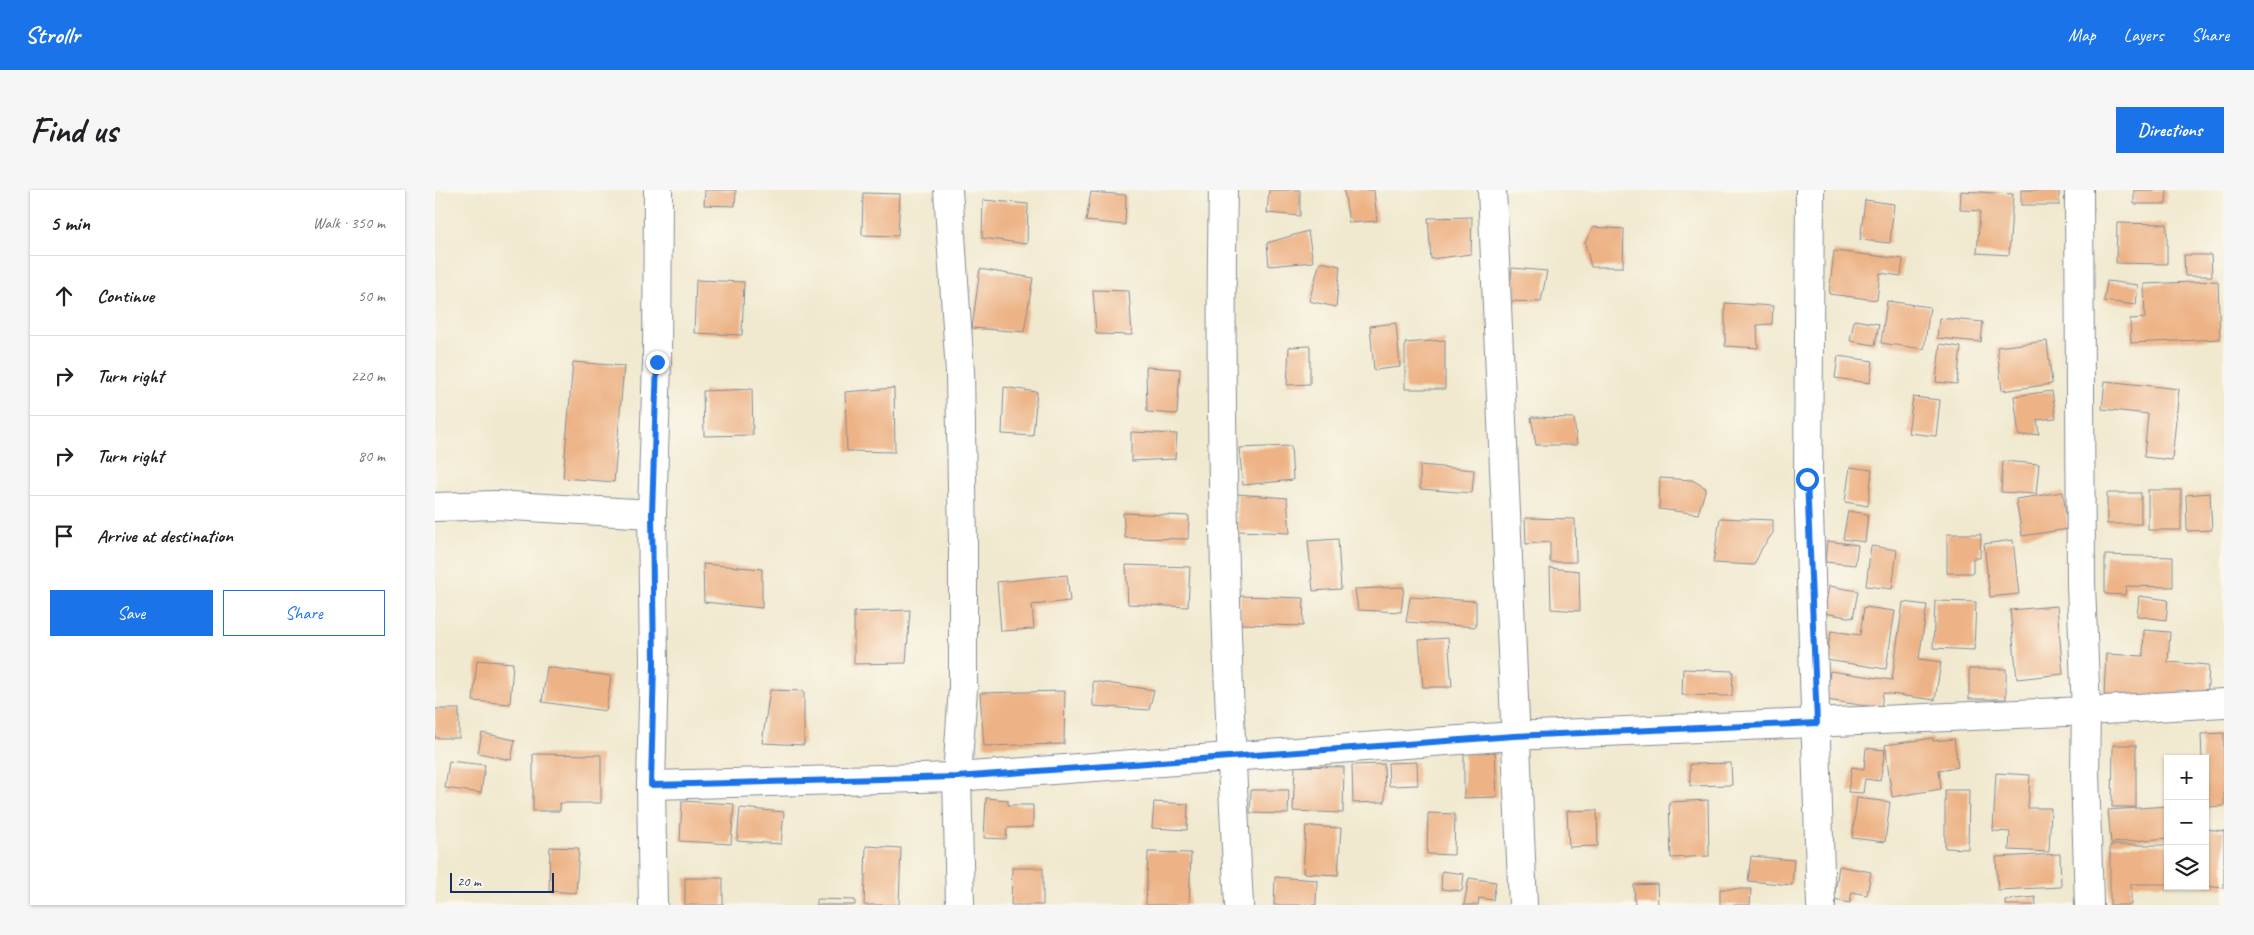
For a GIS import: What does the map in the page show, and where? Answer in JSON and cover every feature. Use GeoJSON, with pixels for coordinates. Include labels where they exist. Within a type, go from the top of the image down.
{"type":"FeatureCollection","features":[{"type":"Feature","properties":{"kind":"street"},"geometry":{"type":"LineString","coordinates":[[653,905],[651,785],[654,663],[652,514],[657,362],[658,190]]}},
{"type":"Feature","properties":{"kind":"street"},"geometry":{"type":"LineString","coordinates":[[949,190],[960,372],[963,544],[963,688],[957,777],[960,905]]}},
{"type":"Feature","properties":{"kind":"street"},"geometry":{"type":"LineString","coordinates":[[1223,190],[1220,331],[1231,757],[1239,905]]}},
{"type":"Feature","properties":{"kind":"street"},"geometry":{"type":"LineString","coordinates":[[1492,190],[1514,736],[1523,905]]}},
{"type":"Feature","properties":{"kind":"street"},"geometry":{"type":"LineString","coordinates":[[1810,190],[1807,479],[1817,723],[1821,905]]}},
{"type":"Feature","properties":{"kind":"street"},"geometry":{"type":"LineString","coordinates":[[2079,190],[2081,585],[2086,711],[2085,772],[2089,905]]}},
{"type":"Feature","properties":{"kind":"street"},"geometry":{"type":"LineString","coordinates":[[435,507],[495,504],[652,514]]}},
{"type":"Feature","properties":{"kind":"street"},"geometry":{"type":"LineString","coordinates":[[651,785],[957,777],[1514,736],[2086,711],[2224,703]]}},
{"type":"Feature","properties":{"kind":"building"},"geometry":{"type":"Polygon","coordinates":[[[705,190],[736,190],[735,206],[704,205],[705,190]]]}},
{"type":"Feature","properties":{"kind":"building"},"geometry":{"type":"Polygon","coordinates":[[[1269,190],[1300,190],[1300,216],[1267,213],[1269,190]]]}},
{"type":"Feature","properties":{"kind":"building"},"geometry":{"type":"Polygon","coordinates":[[[1344,190],[1374,190],[1377,221],[1349,223],[1344,190]]]}},
{"type":"Feature","properties":{"kind":"building"},"geometry":{"type":"Polygon","coordinates":[[[2021,190],[2059,190],[2059,205],[2021,205],[2021,190]]]}},
{"type":"Feature","properties":{"kind":"building"},"geometry":{"type":"Polygon","coordinates":[[[2134,190],[2167,190],[2166,204],[2134,204],[2134,190]]]}},
{"type":"Feature","properties":{"kind":"building"},"geometry":{"type":"Polygon","coordinates":[[[1961,191],[2013,194],[2009,255],[1977,253],[1980,211],[1960,210],[1961,191]]]}},
{"type":"Feature","properties":{"kind":"building"},"geometry":{"type":"Polygon","coordinates":[[[1091,192],[1126,195],[1125,225],[1086,221],[1091,192]]]}},
{"type":"Feature","properties":{"kind":"building"},"geometry":{"type":"Polygon","coordinates":[[[863,193],[900,194],[898,236],[862,235],[863,193]]]}},
{"type":"Feature","properties":{"kind":"building"},"geometry":{"type":"Polygon","coordinates":[[[983,200],[1028,204],[1027,244],[982,238],[983,200]]]}},
{"type":"Feature","properties":{"kind":"building"},"geometry":{"type":"Polygon","coordinates":[[[1865,200],[1894,204],[1890,243],[1860,240],[1865,200]]]}},
{"type":"Feature","properties":{"kind":"building"},"geometry":{"type":"Polygon","coordinates":[[[1472,217],[1471,254],[1431,259],[1428,218],[1472,217]]]}},
{"type":"Feature","properties":{"kind":"building"},"geometry":{"type":"Polygon","coordinates":[[[2117,223],[2167,224],[2167,264],[2116,263],[2117,223]]]}},
{"type":"Feature","properties":{"kind":"building"},"geometry":{"type":"Polygon","coordinates":[[[1593,227],[1624,229],[1623,267],[1591,267],[1585,243],[1593,227]]]}},
{"type":"Feature","properties":{"kind":"building"},"geometry":{"type":"Polygon","coordinates":[[[1308,231],[1313,262],[1269,266],[1267,243],[1308,231]]]}},
{"type":"Feature","properties":{"kind":"building"},"geometry":{"type":"Polygon","coordinates":[[[1834,251],[1903,259],[1901,276],[1880,273],[1877,300],[1829,294],[1834,251]]]}},
{"type":"Feature","properties":{"kind":"building"},"geometry":{"type":"Polygon","coordinates":[[[2184,255],[2211,255],[2212,276],[2185,276],[2184,255]]]}},
{"type":"Feature","properties":{"kind":"building"},"geometry":{"type":"Polygon","coordinates":[[[1320,262],[1340,266],[1336,307],[1309,301],[1320,262]]]}},
{"type":"Feature","properties":{"kind":"building"},"geometry":{"type":"Polygon","coordinates":[[[1512,268],[1547,271],[1541,302],[1508,301],[1512,268]]]}},
{"type":"Feature","properties":{"kind":"building"},"geometry":{"type":"Polygon","coordinates":[[[980,269],[1033,278],[1024,332],[972,328],[980,269]]]}},
{"type":"Feature","properties":{"kind":"building"},"geometry":{"type":"Polygon","coordinates":[[[696,280],[744,282],[742,335],[694,333],[696,280]]]}},
{"type":"Feature","properties":{"kind":"building"},"geometry":{"type":"Polygon","coordinates":[[[2107,281],[2138,285],[2136,305],[2104,301],[2107,281]]]}},
{"type":"Feature","properties":{"kind":"building"},"geometry":{"type":"Polygon","coordinates":[[[2218,281],[2220,339],[2131,343],[2130,319],[2145,318],[2144,284],[2218,281]]]}},
{"type":"Feature","properties":{"kind":"building"},"geometry":{"type":"Polygon","coordinates":[[[1093,290],[1129,291],[1132,335],[1096,334],[1093,290]]]}},
{"type":"Feature","properties":{"kind":"building"},"geometry":{"type":"Polygon","coordinates":[[[1887,301],[1930,307],[1924,349],[1881,343],[1887,301]]]}},
{"type":"Feature","properties":{"kind":"building"},"geometry":{"type":"Polygon","coordinates":[[[1725,303],[1773,306],[1772,324],[1757,325],[1758,348],[1725,346],[1725,303]]]}},
{"type":"Feature","properties":{"kind":"building"},"geometry":{"type":"Polygon","coordinates":[[[1939,318],[1983,322],[1981,342],[1937,338],[1939,318]]]}},
{"type":"Feature","properties":{"kind":"building"},"geometry":{"type":"Polygon","coordinates":[[[1854,320],[1879,324],[1875,345],[1850,341],[1854,320]]]}},
{"type":"Feature","properties":{"kind":"building"},"geometry":{"type":"Polygon","coordinates":[[[1396,323],[1400,367],[1374,370],[1370,326],[1396,323]]]}},
{"type":"Feature","properties":{"kind":"building"},"geometry":{"type":"Polygon","coordinates":[[[1445,340],[1445,389],[1405,389],[1405,343],[1445,340]]]}},
{"type":"Feature","properties":{"kind":"building"},"geometry":{"type":"Polygon","coordinates":[[[2047,341],[2052,384],[2002,391],[1997,347],[2047,341]]]}},
{"type":"Feature","properties":{"kind":"building"},"geometry":{"type":"Polygon","coordinates":[[[1940,344],[1961,347],[1957,384],[1936,382],[1940,344]]]}},
{"type":"Feature","properties":{"kind":"building"},"geometry":{"type":"Polygon","coordinates":[[[1310,346],[1310,384],[1287,385],[1289,347],[1310,346]]]}},
{"type":"Feature","properties":{"kind":"building"},"geometry":{"type":"Polygon","coordinates":[[[1838,356],[1873,361],[1870,383],[1835,378],[1838,356]]]}},
{"type":"Feature","properties":{"kind":"building"},"geometry":{"type":"Polygon","coordinates":[[[573,362],[624,366],[614,482],[563,478],[573,362]]]}},
{"type":"Feature","properties":{"kind":"building"},"geometry":{"type":"Polygon","coordinates":[[[1146,367],[1180,369],[1177,414],[1147,412],[1146,367]]]}},
{"type":"Feature","properties":{"kind":"building"},"geometry":{"type":"Polygon","coordinates":[[[2105,381],[2179,389],[2172,460],[2144,457],[2148,414],[2102,409],[2105,381]]]}},
{"type":"Feature","properties":{"kind":"building"},"geometry":{"type":"Polygon","coordinates":[[[1004,387],[1037,392],[1033,436],[1002,434],[1004,387]]]}},
{"type":"Feature","properties":{"kind":"building"},"geometry":{"type":"Polygon","coordinates":[[[894,388],[895,452],[847,451],[845,392],[894,388]]]}},
{"type":"Feature","properties":{"kind":"building"},"geometry":{"type":"Polygon","coordinates":[[[752,389],[753,435],[704,436],[703,391],[752,389]]]}},
{"type":"Feature","properties":{"kind":"building"},"geometry":{"type":"Polygon","coordinates":[[[2052,391],[2056,418],[2037,420],[2039,434],[2019,436],[2014,396],[2052,391]]]}},
{"type":"Feature","properties":{"kind":"building"},"geometry":{"type":"Polygon","coordinates":[[[1913,397],[1940,400],[1936,436],[1908,433],[1913,397]]]}},
{"type":"Feature","properties":{"kind":"building"},"geometry":{"type":"Polygon","coordinates":[[[1531,417],[1574,418],[1577,445],[1536,445],[1531,417]]]}},
{"type":"Feature","properties":{"kind":"building"},"geometry":{"type":"Polygon","coordinates":[[[1131,432],[1177,434],[1175,459],[1131,461],[1131,432]]]}},
{"type":"Feature","properties":{"kind":"building"},"geometry":{"type":"Polygon","coordinates":[[[1291,446],[1293,480],[1243,485],[1239,448],[1291,446]]]}},
{"type":"Feature","properties":{"kind":"building"},"geometry":{"type":"Polygon","coordinates":[[[2003,461],[2039,464],[2036,494],[2001,492],[2003,461]]]}},
{"type":"Feature","properties":{"kind":"building"},"geometry":{"type":"Polygon","coordinates":[[[1420,465],[1474,470],[1472,493],[1420,489],[1420,465]]]}},
{"type":"Feature","properties":{"kind":"building"},"geometry":{"type":"Polygon","coordinates":[[[1850,467],[1872,470],[1868,506],[1845,502],[1850,467]]]}},
{"type":"Feature","properties":{"kind":"building"},"geometry":{"type":"Polygon","coordinates":[[[1660,478],[1692,480],[1706,488],[1698,514],[1659,509],[1660,478]]]}},
{"type":"Feature","properties":{"kind":"building"},"geometry":{"type":"Polygon","coordinates":[[[2148,490],[2181,490],[2181,530],[2148,530],[2148,490]]]}},
{"type":"Feature","properties":{"kind":"building"},"geometry":{"type":"Polygon","coordinates":[[[2063,492],[2068,529],[2022,536],[2016,499],[2063,492]]]}},
{"type":"Feature","properties":{"kind":"building"},"geometry":{"type":"Polygon","coordinates":[[[2107,493],[2141,493],[2141,524],[2107,524],[2107,493]]]}},
{"type":"Feature","properties":{"kind":"building"},"geometry":{"type":"Polygon","coordinates":[[[2210,493],[2212,530],[2187,531],[2186,495],[2210,493]]]}},
{"type":"Feature","properties":{"kind":"building"},"geometry":{"type":"Polygon","coordinates":[[[1237,494],[1287,498],[1290,533],[1238,531],[1237,494]]]}},
{"type":"Feature","properties":{"kind":"building"},"geometry":{"type":"Polygon","coordinates":[[[1848,511],[1868,514],[1865,542],[1843,539],[1848,511]]]}},
{"type":"Feature","properties":{"kind":"building"},"geometry":{"type":"Polygon","coordinates":[[[1123,513],[1189,516],[1188,539],[1125,538],[1123,513]]]}},
{"type":"Feature","properties":{"kind":"building"},"geometry":{"type":"Polygon","coordinates":[[[1525,518],[1575,519],[1576,562],[1550,562],[1550,542],[1526,544],[1525,518]]]}},
{"type":"Feature","properties":{"kind":"building"},"geometry":{"type":"Polygon","coordinates":[[[1720,518],[1773,520],[1773,533],[1762,548],[1754,565],[1713,563],[1720,518]]]}},
{"type":"Feature","properties":{"kind":"building"},"geometry":{"type":"Polygon","coordinates":[[[1947,534],[1981,534],[1980,558],[1973,558],[1973,573],[1947,573],[1947,534]]]}},
{"type":"Feature","properties":{"kind":"building"},"geometry":{"type":"Polygon","coordinates":[[[1338,539],[1341,589],[1313,591],[1308,541],[1338,539]]]}},
{"type":"Feature","properties":{"kind":"building"},"geometry":{"type":"Polygon","coordinates":[[[2013,540],[2019,594],[1990,597],[1984,544],[2013,540]]]}},
{"type":"Feature","properties":{"kind":"building"},"geometry":{"type":"Polygon","coordinates":[[[1827,541],[1858,545],[1855,565],[1825,562],[1827,541]]]}},
{"type":"Feature","properties":{"kind":"building"},"geometry":{"type":"Polygon","coordinates":[[[1871,546],[1897,550],[1892,589],[1866,586],[1871,546]]]}},
{"type":"Feature","properties":{"kind":"building"},"geometry":{"type":"Polygon","coordinates":[[[2105,555],[2173,557],[2173,587],[2126,586],[2125,595],[2105,594],[2105,555]]]}},
{"type":"Feature","properties":{"kind":"building"},"geometry":{"type":"Polygon","coordinates":[[[703,564],[762,569],[762,608],[704,602],[703,564]]]}},
{"type":"Feature","properties":{"kind":"building"},"geometry":{"type":"Polygon","coordinates":[[[1126,565],[1190,567],[1188,607],[1128,604],[1126,565]]]}},
{"type":"Feature","properties":{"kind":"building"},"geometry":{"type":"Polygon","coordinates":[[[1550,568],[1579,571],[1580,611],[1551,609],[1550,568]]]}},
{"type":"Feature","properties":{"kind":"building"},"geometry":{"type":"Polygon","coordinates":[[[1067,575],[1070,601],[1032,605],[1034,629],[1001,631],[997,582],[1067,575]]]}},
{"type":"Feature","properties":{"kind":"building"},"geometry":{"type":"Polygon","coordinates":[[[1829,586],[1858,591],[1853,618],[1824,613],[1829,586]]]}},
{"type":"Feature","properties":{"kind":"building"},"geometry":{"type":"Polygon","coordinates":[[[1404,587],[1401,612],[1358,610],[1355,589],[1404,587]]]}},
{"type":"Feature","properties":{"kind":"building"},"geometry":{"type":"Polygon","coordinates":[[[1240,596],[1304,598],[1303,626],[1241,624],[1240,596]]]}},
{"type":"Feature","properties":{"kind":"building"},"geometry":{"type":"Polygon","coordinates":[[[2139,596],[2168,600],[2166,620],[2137,616],[2139,596]]]}},
{"type":"Feature","properties":{"kind":"building"},"geometry":{"type":"Polygon","coordinates":[[[1410,597],[1476,601],[1476,627],[1406,622],[1410,597]]]}},
{"type":"Feature","properties":{"kind":"building"},"geometry":{"type":"Polygon","coordinates":[[[1935,601],[1976,602],[1974,650],[1933,648],[1935,601]]]}},
{"type":"Feature","properties":{"kind":"building"},"geometry":{"type":"Polygon","coordinates":[[[1903,602],[1927,605],[1919,659],[1941,662],[1935,700],[1883,693],[1881,708],[1826,700],[1830,671],[1892,680],[1903,602]]]}},
{"type":"Feature","properties":{"kind":"building"},"geometry":{"type":"Polygon","coordinates":[[[2057,606],[2063,674],[2017,679],[2010,610],[2057,606]]]}},
{"type":"Feature","properties":{"kind":"building"},"geometry":{"type":"Polygon","coordinates":[[[1864,607],[1895,611],[1886,669],[1826,660],[1831,631],[1860,635],[1864,607]]]}},
{"type":"Feature","properties":{"kind":"building"},"geometry":{"type":"Polygon","coordinates":[[[910,610],[906,663],[854,664],[854,612],[910,610]]]}},
{"type":"Feature","properties":{"kind":"building"},"geometry":{"type":"Polygon","coordinates":[[[2144,630],[2170,632],[2168,662],[2209,665],[2207,701],[2104,695],[2106,654],[2143,656],[2144,630]]]}},
{"type":"Feature","properties":{"kind":"building"},"geometry":{"type":"Polygon","coordinates":[[[1448,638],[1452,687],[1423,687],[1419,640],[1448,638]]]}},
{"type":"Feature","properties":{"kind":"building"},"geometry":{"type":"Polygon","coordinates":[[[477,660],[513,663],[510,704],[473,701],[477,660]]]}},
{"type":"Feature","properties":{"kind":"building"},"geometry":{"type":"Polygon","coordinates":[[[547,667],[611,676],[606,711],[542,702],[547,667]]]}},
{"type":"Feature","properties":{"kind":"building"},"geometry":{"type":"Polygon","coordinates":[[[1683,669],[1733,671],[1732,696],[1682,695],[1683,669]]]}},
{"type":"Feature","properties":{"kind":"building"},"geometry":{"type":"Polygon","coordinates":[[[1969,669],[2006,669],[2006,699],[1969,699],[1969,669]]]}},
{"type":"Feature","properties":{"kind":"building"},"geometry":{"type":"Polygon","coordinates":[[[1093,681],[1154,690],[1149,710],[1093,706],[1093,681]]]}},
{"type":"Feature","properties":{"kind":"building"},"geometry":{"type":"Polygon","coordinates":[[[770,690],[804,691],[804,745],[762,743],[770,690]]]}},
{"type":"Feature","properties":{"kind":"building"},"geometry":{"type":"Polygon","coordinates":[[[1065,691],[1064,744],[984,746],[980,693],[1065,691]]]}},
{"type":"Feature","properties":{"kind":"building"},"geometry":{"type":"Polygon","coordinates":[[[435,709],[459,709],[459,738],[435,738],[435,709]]]}},
{"type":"Feature","properties":{"kind":"building"},"geometry":{"type":"Polygon","coordinates":[[[482,733],[515,740],[511,760],[478,753],[482,733]]]}},
{"type":"Feature","properties":{"kind":"building"},"geometry":{"type":"Polygon","coordinates":[[[2224,733],[2224,806],[2209,807],[2209,755],[2202,755],[2201,734],[2224,733]]]}},
{"type":"Feature","properties":{"kind":"building"},"geometry":{"type":"Polygon","coordinates":[[[1933,738],[1933,741],[1954,739],[1958,767],[1939,770],[1941,789],[1892,797],[1885,745],[1933,738]]]}},
{"type":"Feature","properties":{"kind":"building"},"geometry":{"type":"Polygon","coordinates":[[[2113,745],[2136,745],[2136,807],[2112,807],[2113,745]]]}},
{"type":"Feature","properties":{"kind":"building"},"geometry":{"type":"Polygon","coordinates":[[[1866,748],[1885,750],[1880,781],[1865,779],[1863,793],[1848,792],[1852,767],[1864,769],[1866,748]]]}},
{"type":"Feature","properties":{"kind":"building"},"geometry":{"type":"Polygon","coordinates":[[[1495,750],[1497,797],[1464,798],[1464,751],[1495,750]]]}},
{"type":"Feature","properties":{"kind":"building"},"geometry":{"type":"Polygon","coordinates":[[[533,754],[601,755],[601,803],[560,803],[560,811],[533,811],[533,754]]]}},
{"type":"Feature","properties":{"kind":"building"},"geometry":{"type":"Polygon","coordinates":[[[449,761],[485,765],[481,793],[445,788],[449,761]]]}},
{"type":"Feature","properties":{"kind":"building"},"geometry":{"type":"Polygon","coordinates":[[[1417,762],[1418,785],[1389,786],[1388,763],[1417,762]]]}},
{"type":"Feature","properties":{"kind":"building"},"geometry":{"type":"Polygon","coordinates":[[[1731,763],[1732,785],[1690,786],[1690,764],[1731,763]]]}},
{"type":"Feature","properties":{"kind":"building"},"geometry":{"type":"Polygon","coordinates":[[[1384,764],[1385,802],[1353,803],[1352,765],[1384,764]]]}},
{"type":"Feature","properties":{"kind":"building"},"geometry":{"type":"Polygon","coordinates":[[[1295,766],[1344,767],[1343,813],[1293,811],[1295,766]]]}},
{"type":"Feature","properties":{"kind":"building"},"geometry":{"type":"Polygon","coordinates":[[[1996,773],[2030,775],[2028,808],[2051,808],[2049,852],[2009,850],[2010,832],[1993,831],[1996,773]]]}},
{"type":"Feature","properties":{"kind":"building"},"geometry":{"type":"Polygon","coordinates":[[[1251,790],[1289,790],[1288,814],[1250,813],[1251,790]]]}},
{"type":"Feature","properties":{"kind":"building"},"geometry":{"type":"Polygon","coordinates":[[[1945,790],[1969,790],[1968,849],[1945,848],[1945,790]]]}},
{"type":"Feature","properties":{"kind":"building"},"geometry":{"type":"Polygon","coordinates":[[[986,798],[1008,800],[1008,805],[1033,805],[1033,827],[1007,828],[1006,839],[984,838],[986,798]]]}},
{"type":"Feature","properties":{"kind":"building"},"geometry":{"type":"Polygon","coordinates":[[[1857,798],[1890,802],[1885,842],[1852,838],[1857,798]]]}},
{"type":"Feature","properties":{"kind":"building"},"geometry":{"type":"Polygon","coordinates":[[[1708,800],[1709,856],[1671,858],[1669,802],[1708,800]]]}},
{"type":"Feature","properties":{"kind":"building"},"geometry":{"type":"Polygon","coordinates":[[[682,801],[734,804],[731,844],[680,841],[682,801]]]}},
{"type":"Feature","properties":{"kind":"building"},"geometry":{"type":"Polygon","coordinates":[[[1154,802],[1188,804],[1187,830],[1152,828],[1154,802]]]}},
{"type":"Feature","properties":{"kind":"building"},"geometry":{"type":"Polygon","coordinates":[[[2164,806],[2164,838],[2111,843],[2108,810],[2164,806]]]}},
{"type":"Feature","properties":{"kind":"building"},"geometry":{"type":"Polygon","coordinates":[[[740,808],[784,812],[781,844],[737,841],[740,808]]]}},
{"type":"Feature","properties":{"kind":"building"},"geometry":{"type":"Polygon","coordinates":[[[1597,810],[1598,846],[1569,847],[1567,811],[1597,810]]]}},
{"type":"Feature","properties":{"kind":"building"},"geometry":{"type":"Polygon","coordinates":[[[1428,813],[1455,814],[1454,855],[1427,854],[1428,813]]]}},
{"type":"Feature","properties":{"kind":"building"},"geometry":{"type":"Polygon","coordinates":[[[1306,826],[1341,828],[1338,875],[1303,873],[1306,826]]]}},
{"type":"Feature","properties":{"kind":"building"},"geometry":{"type":"Polygon","coordinates":[[[2209,829],[2224,831],[2224,888],[2209,886],[2209,829]]]}},
{"type":"Feature","properties":{"kind":"building"},"geometry":{"type":"Polygon","coordinates":[[[2110,845],[2164,845],[2164,884],[2131,884],[2131,905],[2110,905],[2110,845]]]}},
{"type":"Feature","properties":{"kind":"building"},"geometry":{"type":"Polygon","coordinates":[[[866,846],[901,848],[899,905],[864,905],[866,846]]]}},
{"type":"Feature","properties":{"kind":"building"},"geometry":{"type":"Polygon","coordinates":[[[550,847],[579,848],[576,893],[549,891],[550,847]]]}},
{"type":"Feature","properties":{"kind":"building"},"geometry":{"type":"Polygon","coordinates":[[[1148,852],[1191,853],[1189,905],[1146,905],[1148,852]]]}},
{"type":"Feature","properties":{"kind":"building"},"geometry":{"type":"Polygon","coordinates":[[[2060,854],[2061,887],[1998,890],[1996,857],[2060,854]]]}},
{"type":"Feature","properties":{"kind":"building"},"geometry":{"type":"Polygon","coordinates":[[[1751,856],[1794,860],[1792,885],[1748,881],[1751,856]]]}},
{"type":"Feature","properties":{"kind":"building"},"geometry":{"type":"Polygon","coordinates":[[[1839,866],[1871,872],[1867,895],[1852,892],[1850,903],[1834,900],[1839,866]]]}},
{"type":"Feature","properties":{"kind":"building"},"geometry":{"type":"Polygon","coordinates":[[[1012,868],[1043,868],[1043,905],[1011,905],[1012,868]]]}},
{"type":"Feature","properties":{"kind":"building"},"geometry":{"type":"Polygon","coordinates":[[[1442,871],[1464,874],[1462,891],[1441,889],[1442,871]]]}},
{"type":"Feature","properties":{"kind":"building"},"geometry":{"type":"Polygon","coordinates":[[[1275,877],[1317,880],[1316,905],[1274,905],[1275,877]]]}},
{"type":"Feature","properties":{"kind":"building"},"geometry":{"type":"Polygon","coordinates":[[[685,878],[723,878],[723,905],[685,905],[685,878]]]}},
{"type":"Feature","properties":{"kind":"building"},"geometry":{"type":"Polygon","coordinates":[[[1469,878],[1496,882],[1493,900],[1479,898],[1478,905],[1464,905],[1469,878]]]}},
{"type":"Feature","properties":{"kind":"building"},"geometry":{"type":"Polygon","coordinates":[[[1657,884],[1658,905],[1635,905],[1634,885],[1657,884]]]}},
{"type":"Feature","properties":{"kind":"building"},"geometry":{"type":"Polygon","coordinates":[[[1720,889],[1751,889],[1750,905],[1720,905],[1720,889]]]}},
{"type":"Feature","properties":{"kind":"building"},"geometry":{"type":"Polygon","coordinates":[[[2035,897],[2036,905],[2005,905],[2005,900],[2035,897]]]}},
{"type":"Feature","properties":{"kind":"building"},"geometry":{"type":"Polygon","coordinates":[[[817,899],[855,900],[855,905],[817,905],[817,899]]]}},
{"type":"Feature","properties":{"kind":"route"},"geometry":{"type":"LineString","coordinates":[[657,362],[652,514],[654,663],[651,785],[957,777],[1514,736],[1817,723],[1807,479]]}}]}
